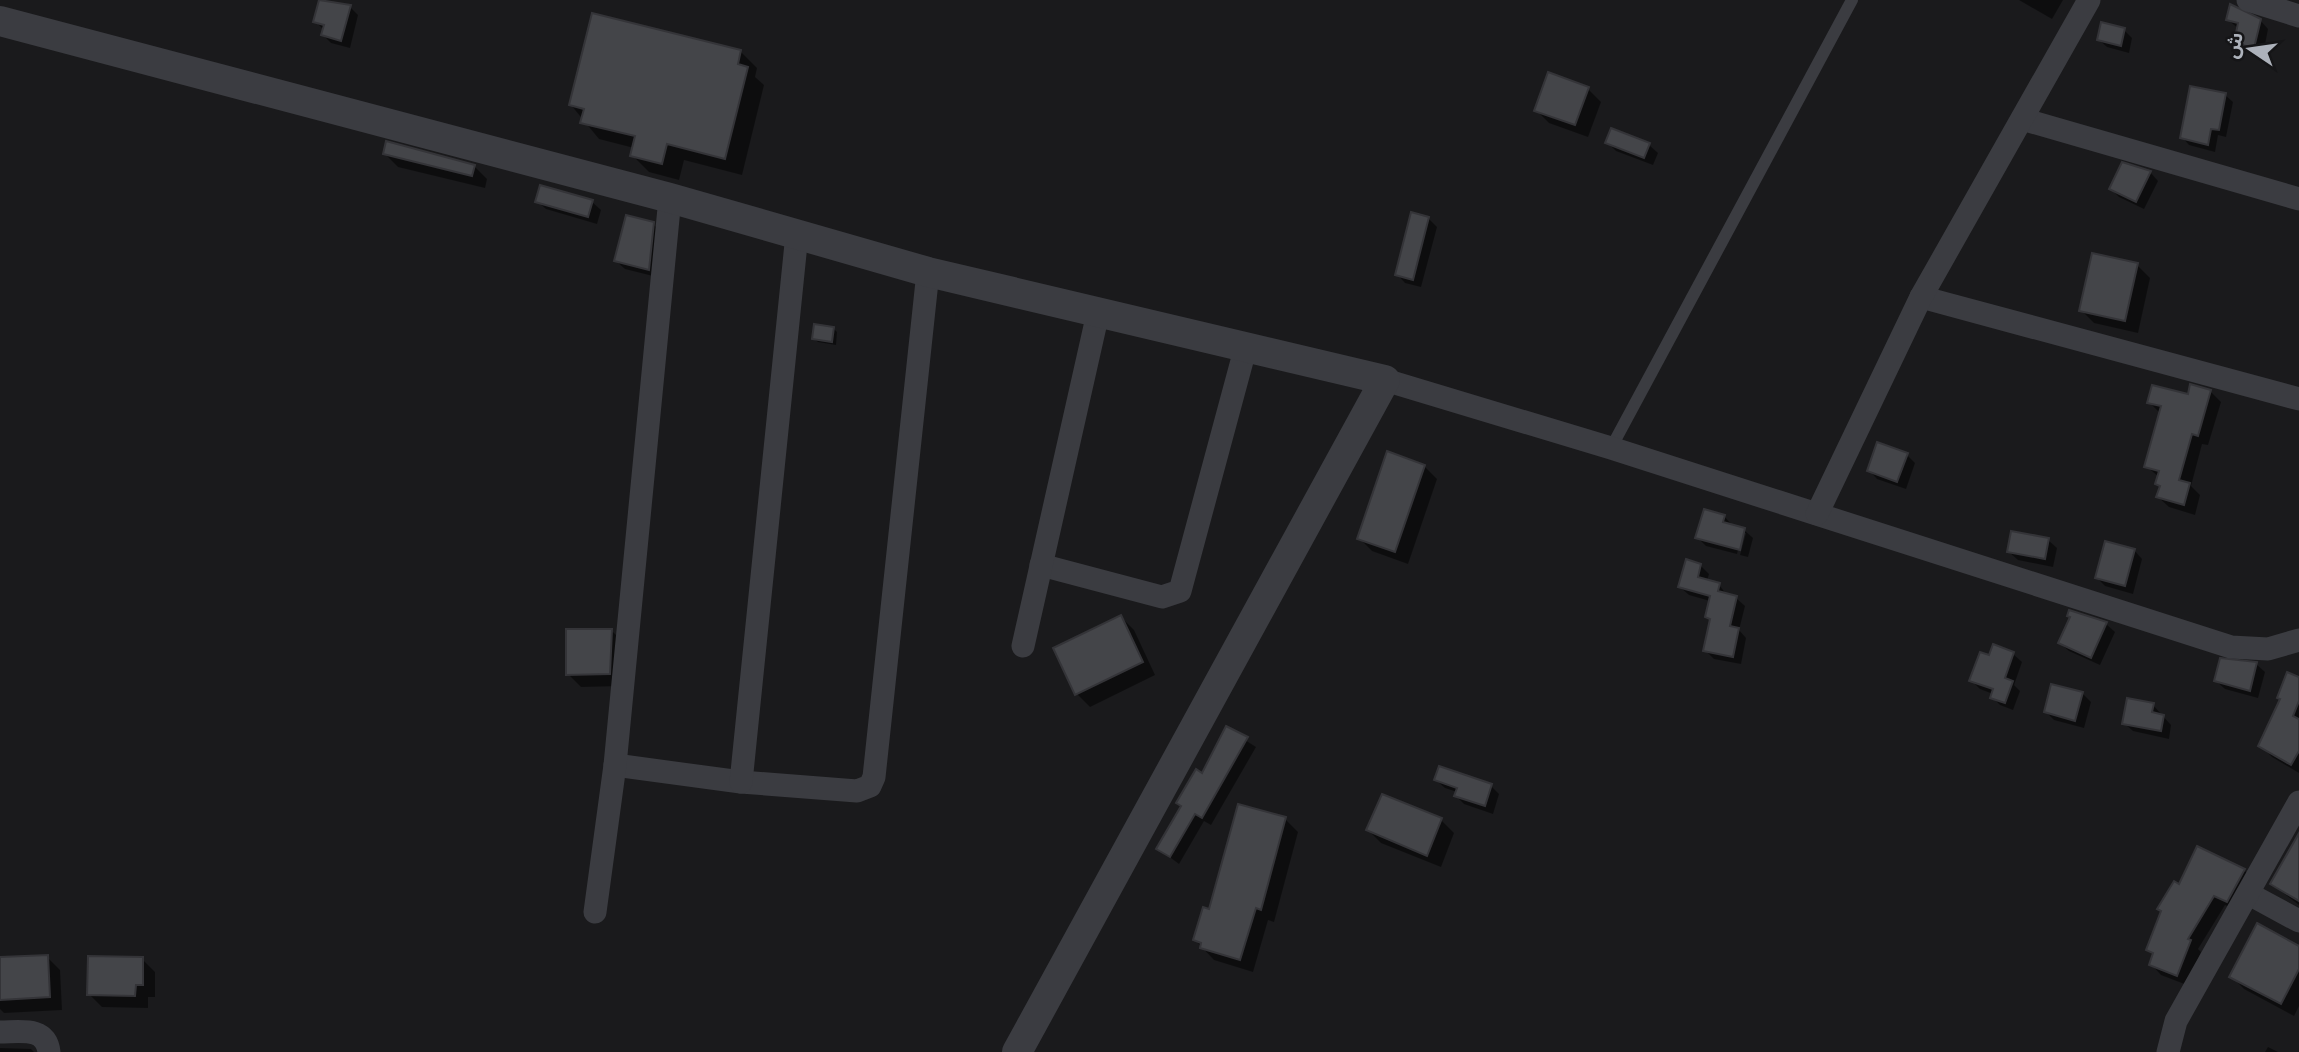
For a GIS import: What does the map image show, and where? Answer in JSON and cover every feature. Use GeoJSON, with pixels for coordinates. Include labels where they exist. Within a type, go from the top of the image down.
{"type":"FeatureCollection","features":[{"type":"Feature","properties":{"kind":"street"},"geometry":{"type":"LineString","coordinates":[[1817,514],[1921,298],[2089,0]]}},
{"type":"Feature","properties":{"kind":"street"},"geometry":{"type":"LineString","coordinates":[[2248,0],[2299,16]]}},
{"type":"Feature","properties":{"kind":"street"},"geometry":{"type":"LineString","coordinates":[[0,21],[670,198],[928,272],[1385,380],[1611,448],[2231,647],[2258,650],[2299,640]]}},
{"type":"Feature","properties":{"kind":"street"},"geometry":{"type":"LineString","coordinates":[[2022,120],[2299,198]]}},
{"type":"Feature","properties":{"kind":"street"},"geometry":{"type":"LineString","coordinates":[[595,912],[615,765],[670,198]]}},
{"type":"Feature","properties":{"kind":"street"},"geometry":{"type":"LineString","coordinates":[[741,782],[797,234]]}},
{"type":"Feature","properties":{"kind":"street"},"geometry":{"type":"LineString","coordinates":[[615,765],[741,782],[857,791],[866,790],[872,783],[928,272]]}},
{"type":"Feature","properties":{"kind":"street"},"geometry":{"type":"LineString","coordinates":[[1921,298],[2299,399]]}},
{"type":"Feature","properties":{"kind":"street"},"geometry":{"type":"LineString","coordinates":[[1023,646],[1098,313]]}},
{"type":"Feature","properties":{"kind":"street"},"geometry":{"type":"LineString","coordinates":[[1041,565],[1161,597],[1180,591],[1245,346]]}},
{"type":"Feature","properties":{"kind":"street"},"geometry":{"type":"LineString","coordinates":[[1017,1052],[1385,380]]}},
{"type":"Feature","properties":{"kind":"street"},"geometry":{"type":"LineString","coordinates":[[2168,1052],[2176,1021],[2299,802]]}},
{"type":"Feature","properties":{"kind":"street"},"geometry":{"type":"LineString","coordinates":[[2249,894],[2299,921]]}},
{"type":"Feature","properties":{"kind":"street"},"geometry":{"type":"LineString","coordinates":[[0,1032],[40,1034],[47,1040],[49,1052]]}},
{"type":"Feature","properties":{"kind":"lane"},"geometry":{"type":"LineString","coordinates":[[1611,448],[1852,0]]}},
{"type":"Feature","properties":{"kind":"building"},"geometry":{"type":"Polygon","coordinates":[[[319,0],[351,5],[341,41],[321,35],[324,25],[313,22],[319,0]]]}},
{"type":"Feature","properties":{"kind":"building"},"geometry":{"type":"Polygon","coordinates":[[[2230,4],[2261,19],[2254,48],[2234,43],[2238,23],[2226,20],[2230,4]]]}},
{"type":"Feature","properties":{"kind":"building"},"geometry":{"type":"Polygon","coordinates":[[[592,13],[741,50],[738,64],[748,67],[725,159],[667,144],[662,164],[630,156],[635,136],[580,123],[584,109],[569,105],[592,13]]]}},
{"type":"Feature","properties":{"kind":"building"},"geometry":{"type":"Polygon","coordinates":[[[2101,22],[2125,28],[2121,46],[2097,40],[2101,22]]]}},
{"type":"Feature","properties":{"kind":"building"},"geometry":{"type":"Polygon","coordinates":[[[1548,72],[1589,87],[1575,125],[1534,111],[1548,72]]]}},
{"type":"Feature","properties":{"kind":"building"},"geometry":{"type":"Polygon","coordinates":[[[2190,86],[2226,93],[2219,130],[2211,129],[2208,145],[2180,138],[2190,86]]]}},
{"type":"Feature","properties":{"kind":"building"},"geometry":{"type":"Polygon","coordinates":[[[1611,128],[1650,143],[1644,158],[1605,143],[1611,128]]]}},
{"type":"Feature","properties":{"kind":"building"},"geometry":{"type":"Polygon","coordinates":[[[386,141],[475,165],[472,176],[383,154],[386,141]]]}},
{"type":"Feature","properties":{"kind":"building"},"geometry":{"type":"Polygon","coordinates":[[[2122,162],[2151,171],[2136,202],[2109,189],[2122,162]]]}},
{"type":"Feature","properties":{"kind":"building"},"geometry":{"type":"Polygon","coordinates":[[[540,185],[593,200],[588,217],[535,202],[540,185]]]}},
{"type":"Feature","properties":{"kind":"building"},"geometry":{"type":"Polygon","coordinates":[[[1411,212],[1429,217],[1413,280],[1395,275],[1411,212]]]}},
{"type":"Feature","properties":{"kind":"building"},"geometry":{"type":"Polygon","coordinates":[[[626,215],[654,222],[649,270],[614,261],[626,215]]]}},
{"type":"Feature","properties":{"kind":"building"},"geometry":{"type":"Polygon","coordinates":[[[2092,253],[2138,263],[2125,321],[2079,311],[2092,253]]]}},
{"type":"Feature","properties":{"kind":"building"},"geometry":{"type":"Polygon","coordinates":[[[814,324],[834,327],[832,342],[812,339],[814,324]]]}},
{"type":"Feature","properties":{"kind":"building"},"geometry":{"type":"Polygon","coordinates":[[[2190,384],[2211,390],[2198,436],[2192,434],[2179,480],[2190,483],[2184,505],[2156,497],[2160,486],[2155,484],[2159,471],[2144,467],[2161,406],[2147,403],[2152,385],[2188,394],[2190,384]]]}},
{"type":"Feature","properties":{"kind":"building"},"geometry":{"type":"Polygon","coordinates":[[[1877,442],[1908,453],[1897,482],[1867,471],[1877,442]]]}},
{"type":"Feature","properties":{"kind":"building"},"geometry":{"type":"Polygon","coordinates":[[[1387,451],[1425,465],[1395,552],[1357,539],[1387,451]]]}},
{"type":"Feature","properties":{"kind":"building"},"geometry":{"type":"Polygon","coordinates":[[[1704,509],[1725,515],[1723,522],[1745,528],[1740,550],[1695,538],[1704,509]]]}},
{"type":"Feature","properties":{"kind":"building"},"geometry":{"type":"Polygon","coordinates":[[[2011,531],[2049,538],[2045,559],[2007,552],[2011,531]]]}},
{"type":"Feature","properties":{"kind":"building"},"geometry":{"type":"Polygon","coordinates":[[[2105,541],[2135,549],[2125,586],[2095,578],[2105,541]]]}},
{"type":"Feature","properties":{"kind":"building"},"geometry":{"type":"Polygon","coordinates":[[[1686,559],[1701,564],[1698,577],[1720,583],[1718,591],[1737,596],[1730,626],[1739,628],[1733,657],[1703,651],[1710,619],[1705,617],[1710,596],[1678,587],[1686,559]]]}},
{"type":"Feature","properties":{"kind":"building"},"geometry":{"type":"Polygon","coordinates":[[[2069,610],[2107,622],[2091,658],[2058,643],[2070,617],[2067,616],[2069,610]]]}},
{"type":"Feature","properties":{"kind":"building"},"geometry":{"type":"Polygon","coordinates":[[[1121,615],[1143,662],[1075,695],[1053,648],[1121,615]]]}},
{"type":"Feature","properties":{"kind":"building"},"geometry":{"type":"Polygon","coordinates":[[[566,629],[612,629],[610,674],[566,675],[566,629]]]}},
{"type":"Feature","properties":{"kind":"building"},"geometry":{"type":"Polygon","coordinates":[[[1993,644],[2014,652],[2005,678],[2013,681],[2005,703],[1990,698],[1993,689],[1969,681],[1980,652],[1989,655],[1993,644]]]}},
{"type":"Feature","properties":{"kind":"building"},"geometry":{"type":"Polygon","coordinates":[[[2220,658],[2257,662],[2250,691],[2214,681],[2220,658]]]}},
{"type":"Feature","properties":{"kind":"building"},"geometry":{"type":"Polygon","coordinates":[[[2287,672],[2299,677],[2299,701],[2293,716],[2299,719],[2299,751],[2291,765],[2258,746],[2280,699],[2277,698],[2287,672]]]}},
{"type":"Feature","properties":{"kind":"building"},"geometry":{"type":"Polygon","coordinates":[[[2051,684],[2083,692],[2075,721],[2044,712],[2051,684]]]}},
{"type":"Feature","properties":{"kind":"building"},"geometry":{"type":"Polygon","coordinates":[[[2127,698],[2154,703],[2152,712],[2164,715],[2161,731],[2122,724],[2127,698]]]}},
{"type":"Feature","properties":{"kind":"building"},"geometry":{"type":"Polygon","coordinates":[[[1226,726],[1248,737],[1202,818],[1195,814],[1170,857],[1156,849],[1181,806],[1176,803],[1196,769],[1202,773],[1226,726]]]}},
{"type":"Feature","properties":{"kind":"building"},"geometry":{"type":"Polygon","coordinates":[[[1439,766],[1492,784],[1485,806],[1454,796],[1457,788],[1434,780],[1439,766]]]}},
{"type":"Feature","properties":{"kind":"building"},"geometry":{"type":"Polygon","coordinates":[[[1382,794],[1442,818],[1427,856],[1366,830],[1382,794]]]}},
{"type":"Feature","properties":{"kind":"building"},"geometry":{"type":"Polygon","coordinates":[[[1238,804],[1286,817],[1261,910],[1256,908],[1240,960],[1200,948],[1201,943],[1193,940],[1203,907],[1209,909],[1238,804]]]}},
{"type":"Feature","properties":{"kind":"building"},"geometry":{"type":"Polygon","coordinates":[[[2299,833],[2299,901],[2270,884],[2299,833]]]}},
{"type":"Feature","properties":{"kind":"building"},"geometry":{"type":"Polygon","coordinates":[[[2197,846],[2245,869],[2227,902],[2214,896],[2188,939],[2191,940],[2177,976],[2149,965],[2153,953],[2146,950],[2161,911],[2157,909],[2174,881],[2179,884],[2197,846]]]}},
{"type":"Feature","properties":{"kind":"building"},"geometry":{"type":"Polygon","coordinates":[[[2257,923],[2299,946],[2299,969],[2281,1004],[2229,977],[2257,923]]]}},
{"type":"Feature","properties":{"kind":"building"},"geometry":{"type":"Polygon","coordinates":[[[48,955],[50,997],[0,1000],[0,957],[48,955]]]}},
{"type":"Feature","properties":{"kind":"building"},"geometry":{"type":"Polygon","coordinates":[[[88,956],[143,957],[143,985],[136,985],[135,996],[87,995],[88,956]]]}}]}
